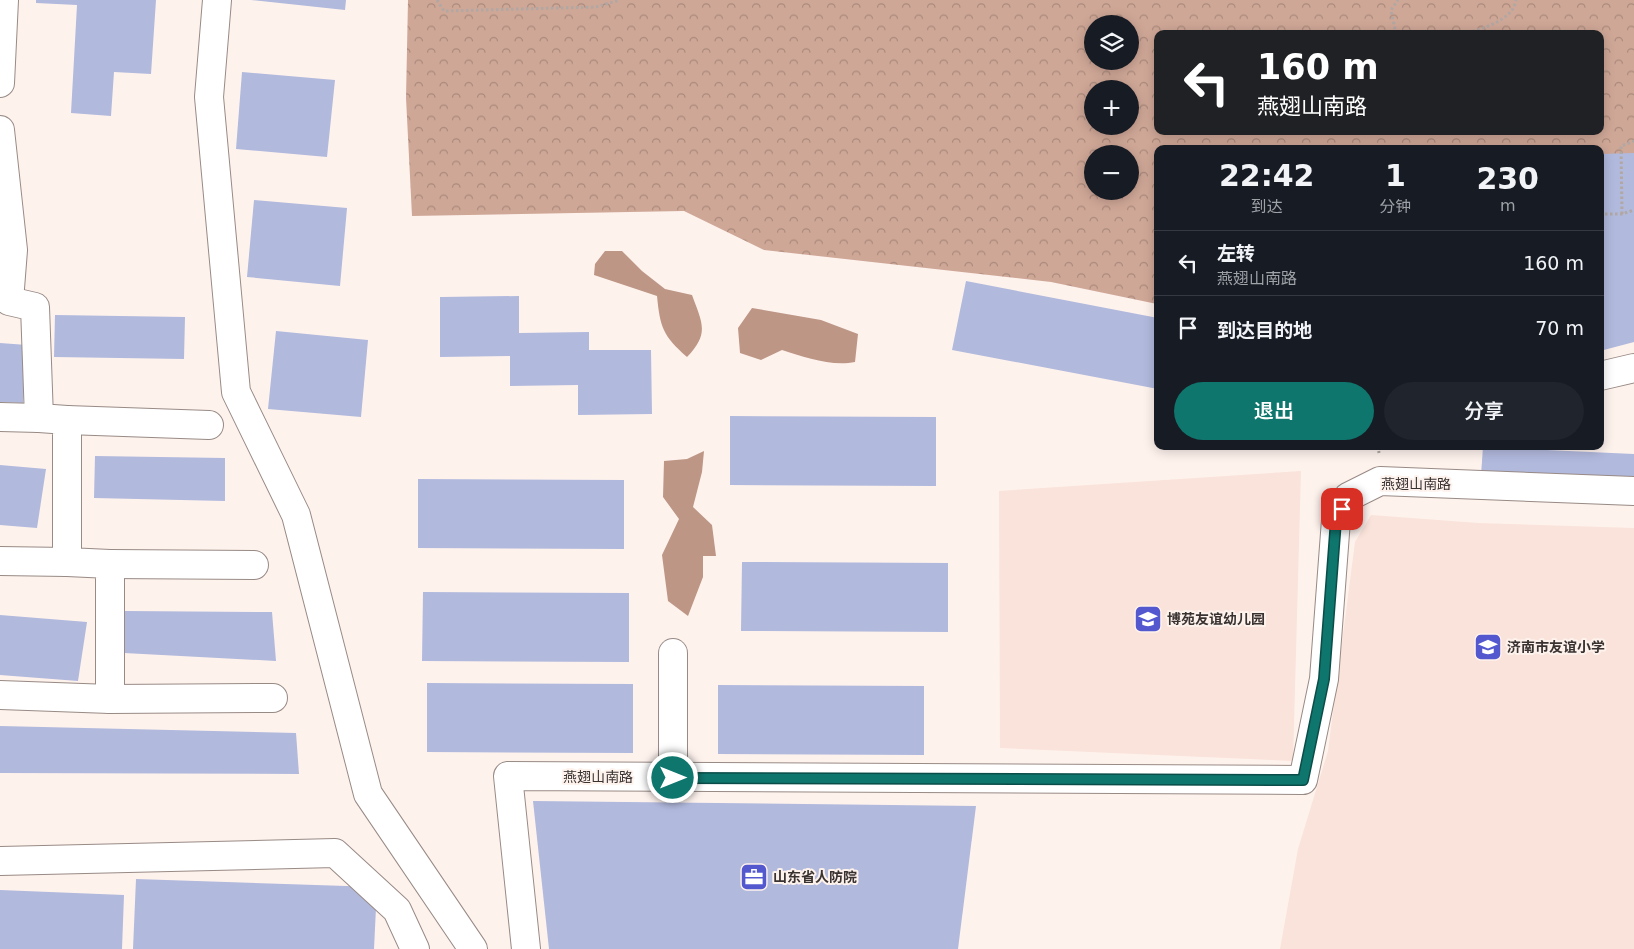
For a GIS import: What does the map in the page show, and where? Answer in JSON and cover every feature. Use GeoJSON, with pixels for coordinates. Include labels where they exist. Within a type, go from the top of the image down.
{"type":"FeatureCollection","features":[{"type":"Feature","properties":{"kind":"street"},"geometry":{"type":"LineString","coordinates":[[217,0],[209,97],[236,392],[296,515],[368,794],[473,949]]}},
{"type":"Feature","properties":{"kind":"street"},"geometry":{"type":"LineString","coordinates":[[0,83],[2,6]]}},
{"type":"Feature","properties":{"kind":"street"},"geometry":{"type":"LineString","coordinates":[[0,130],[2,165],[13,250],[5,301],[35,307],[39,418]]}},
{"type":"Feature","properties":{"kind":"street"},"geometry":{"type":"LineString","coordinates":[[1604,375],[1634,368]]}},
{"type":"Feature","properties":{"kind":"street"},"geometry":{"type":"LineString","coordinates":[[0,417],[209,425]]}},
{"type":"Feature","properties":{"kind":"street"},"geometry":{"type":"LineString","coordinates":[[67,420],[68,562]]}},
{"type":"Feature","properties":{"kind":"street","name":"燕翅山南路"},"geometry":{"type":"LineString","coordinates":[[526,949],[508,776],[1303,780],[1324,679],[1336,520],[1348,497],[1380,482],[1634,490]]}},
{"type":"Feature","properties":{"kind":"street"},"geometry":{"type":"LineString","coordinates":[[0,561],[254,565]]}},
{"type":"Feature","properties":{"kind":"street"},"geometry":{"type":"LineString","coordinates":[[110,564],[110,699]]}},
{"type":"Feature","properties":{"kind":"street"},"geometry":{"type":"LineString","coordinates":[[673,653],[673,778]]}},
{"type":"Feature","properties":{"kind":"street"},"geometry":{"type":"LineString","coordinates":[[0,695],[110,699],[273,698]]}},
{"type":"Feature","properties":{"kind":"street"},"geometry":{"type":"LineString","coordinates":[[0,861],[335,853],[397,910],[415,949]]}},
{"type":"Feature","properties":{"kind":"path"},"geometry":{"type":"LineString","coordinates":[[437,0],[444,11],[596,6],[620,0]]}},
{"type":"Feature","properties":{"kind":"path"},"geometry":{"type":"LineString","coordinates":[[594,0],[596,6]]}},
{"type":"Feature","properties":{"kind":"path"},"geometry":{"type":"LineString","coordinates":[[1395,30],[1391,10],[1398,0]]}},
{"type":"Feature","properties":{"kind":"path"},"geometry":{"type":"LineString","coordinates":[[1477,30],[1508,16],[1516,0]]}},
{"type":"Feature","properties":{"kind":"path"},"geometry":{"type":"LineString","coordinates":[[1622,214],[1621,146],[1634,141]]}},
{"type":"Feature","properties":{"kind":"path"},"geometry":{"type":"LineString","coordinates":[[1604,214],[1622,214],[1634,210]]}},
{"type":"Feature","properties":{"kind":"shaded area"},"geometry":{"type":"Polygon","coordinates":[[[605,251],[622,251],[642,271],[665,289],[692,295],[702,328],[699,341],[687,357],[673,343],[664,330],[661,323],[657,296],[594,275],[595,264],[605,251]]]}},
{"type":"Feature","properties":{"kind":"shaded area"},"geometry":{"type":"Polygon","coordinates":[[[752,308],[821,320],[858,334],[855,362],[828,362],[782,350],[761,360],[740,353],[738,328],[752,308]]]}},
{"type":"Feature","properties":{"kind":"shaded area"},"geometry":{"type":"Polygon","coordinates":[[[704,451],[702,472],[693,507],[712,525],[716,556],[703,556],[703,577],[688,616],[668,601],[662,555],[679,519],[663,497],[664,461],[687,459],[704,451]]]}},
{"type":"Feature","properties":{"kind":"shaded area","name":"博苑友谊幼儿园"},"geometry":{"type":"Polygon","coordinates":[[[1301,471],[1293,761],[1000,748],[999,491],[1301,471]]]}},
{"type":"Feature","properties":{"kind":"shaded area","name":"济南市友谊小学"},"geometry":{"type":"Polygon","coordinates":[[[1371,515],[1478,523],[1634,528],[1634,949],[1280,949],[1298,849],[1328,751],[1355,542],[1371,515]]]}},
{"type":"Feature","properties":{"kind":"green space"},"geometry":{"type":"Polygon","coordinates":[[[408,0],[1634,0],[1634,305],[1604,311],[1604,145],[1154,145],[1154,303],[1051,282],[764,250],[684,211],[412,216],[406,98],[408,0]]]}},
{"type":"Feature","properties":{"kind":"building"},"geometry":{"type":"Polygon","coordinates":[[[36,0],[156,0],[151,74],[114,72],[111,116],[71,113],[77,5],[36,3],[36,0]]]}},
{"type":"Feature","properties":{"kind":"building"},"geometry":{"type":"Polygon","coordinates":[[[251,0],[346,0],[345,10],[251,0]]]}},
{"type":"Feature","properties":{"kind":"building"},"geometry":{"type":"Polygon","coordinates":[[[242,72],[335,80],[327,157],[236,149],[242,72]]]}},
{"type":"Feature","properties":{"kind":"building"},"geometry":{"type":"Polygon","coordinates":[[[1634,153],[1634,342],[1604,350],[1604,154],[1634,153]]]}},
{"type":"Feature","properties":{"kind":"building"},"geometry":{"type":"Polygon","coordinates":[[[254,200],[347,208],[340,286],[247,277],[254,200]]]}},
{"type":"Feature","properties":{"kind":"building"},"geometry":{"type":"Polygon","coordinates":[[[966,281],[1154,317],[1154,388],[952,350],[966,281]]]}},
{"type":"Feature","properties":{"kind":"building"},"geometry":{"type":"Polygon","coordinates":[[[519,296],[519,333],[589,332],[589,350],[651,350],[652,414],[578,415],[578,385],[510,386],[510,356],[440,357],[440,297],[519,296]]]}},
{"type":"Feature","properties":{"kind":"building"},"geometry":{"type":"Polygon","coordinates":[[[55,315],[185,317],[184,359],[54,357],[55,315]]]}},
{"type":"Feature","properties":{"kind":"building"},"geometry":{"type":"Polygon","coordinates":[[[276,331],[368,340],[361,417],[268,409],[276,331]]]}},
{"type":"Feature","properties":{"kind":"building"},"geometry":{"type":"Polygon","coordinates":[[[0,343],[27,345],[23,403],[0,402],[0,343]]]}},
{"type":"Feature","properties":{"kind":"building"},"geometry":{"type":"Polygon","coordinates":[[[730,416],[936,417],[936,486],[730,485],[730,416]]]}},
{"type":"Feature","properties":{"kind":"building"},"geometry":{"type":"Polygon","coordinates":[[[1483,450],[1548,450],[1634,454],[1634,482],[1481,475],[1483,450]]]}},
{"type":"Feature","properties":{"kind":"building"},"geometry":{"type":"Polygon","coordinates":[[[95,456],[225,458],[225,501],[94,498],[95,456]]]}},
{"type":"Feature","properties":{"kind":"building"},"geometry":{"type":"Polygon","coordinates":[[[0,465],[46,469],[37,528],[0,525],[0,465]]]}},
{"type":"Feature","properties":{"kind":"building"},"geometry":{"type":"Polygon","coordinates":[[[418,479],[624,480],[624,549],[418,548],[418,479]]]}},
{"type":"Feature","properties":{"kind":"building"},"geometry":{"type":"Polygon","coordinates":[[[742,562],[948,563],[948,632],[741,631],[742,562]]]}},
{"type":"Feature","properties":{"kind":"building"},"geometry":{"type":"Polygon","coordinates":[[[423,592],[629,593],[629,662],[422,661],[423,592]]]}},
{"type":"Feature","properties":{"kind":"building"},"geometry":{"type":"Polygon","coordinates":[[[125,611],[272,612],[276,661],[124,653],[125,611]]]}},
{"type":"Feature","properties":{"kind":"building"},"geometry":{"type":"Polygon","coordinates":[[[0,615],[87,622],[78,681],[0,675],[0,615]]]}},
{"type":"Feature","properties":{"kind":"building"},"geometry":{"type":"Polygon","coordinates":[[[427,683],[633,684],[633,753],[427,752],[427,683]]]}},
{"type":"Feature","properties":{"kind":"building"},"geometry":{"type":"Polygon","coordinates":[[[718,685],[924,686],[924,755],[718,754],[718,685]]]}},
{"type":"Feature","properties":{"kind":"building"},"geometry":{"type":"Polygon","coordinates":[[[0,726],[296,733],[299,774],[0,773],[0,726]]]}},
{"type":"Feature","properties":{"kind":"building","name":"山东省人防院"},"geometry":{"type":"Polygon","coordinates":[[[533,801],[976,806],[958,949],[549,949],[533,801]]]}},
{"type":"Feature","properties":{"kind":"building"},"geometry":{"type":"Polygon","coordinates":[[[136,879],[377,887],[374,949],[133,949],[136,879]]]}},
{"type":"Feature","properties":{"kind":"building"},"geometry":{"type":"Polygon","coordinates":[[[0,890],[124,895],[122,949],[0,949],[0,890]]]}},
{"type":"Feature","properties":{"kind":"place","name":"博苑友谊幼儿园"},"geometry":{"type":"Point","coordinates":[1148,619]}},
{"type":"Feature","properties":{"kind":"place","name":"济南市友谊小学"},"geometry":{"type":"Point","coordinates":[1488,647]}},
{"type":"Feature","properties":{"kind":"place","name":"山东省人防院"},"geometry":{"type":"Point","coordinates":[754,877]}},
{"type":"Feature","properties":{"kind":"route"},"geometry":{"type":"LineString","coordinates":[[673,778],[1303,780],[1324,679],[1336,520],[1342,509]]}}]}
